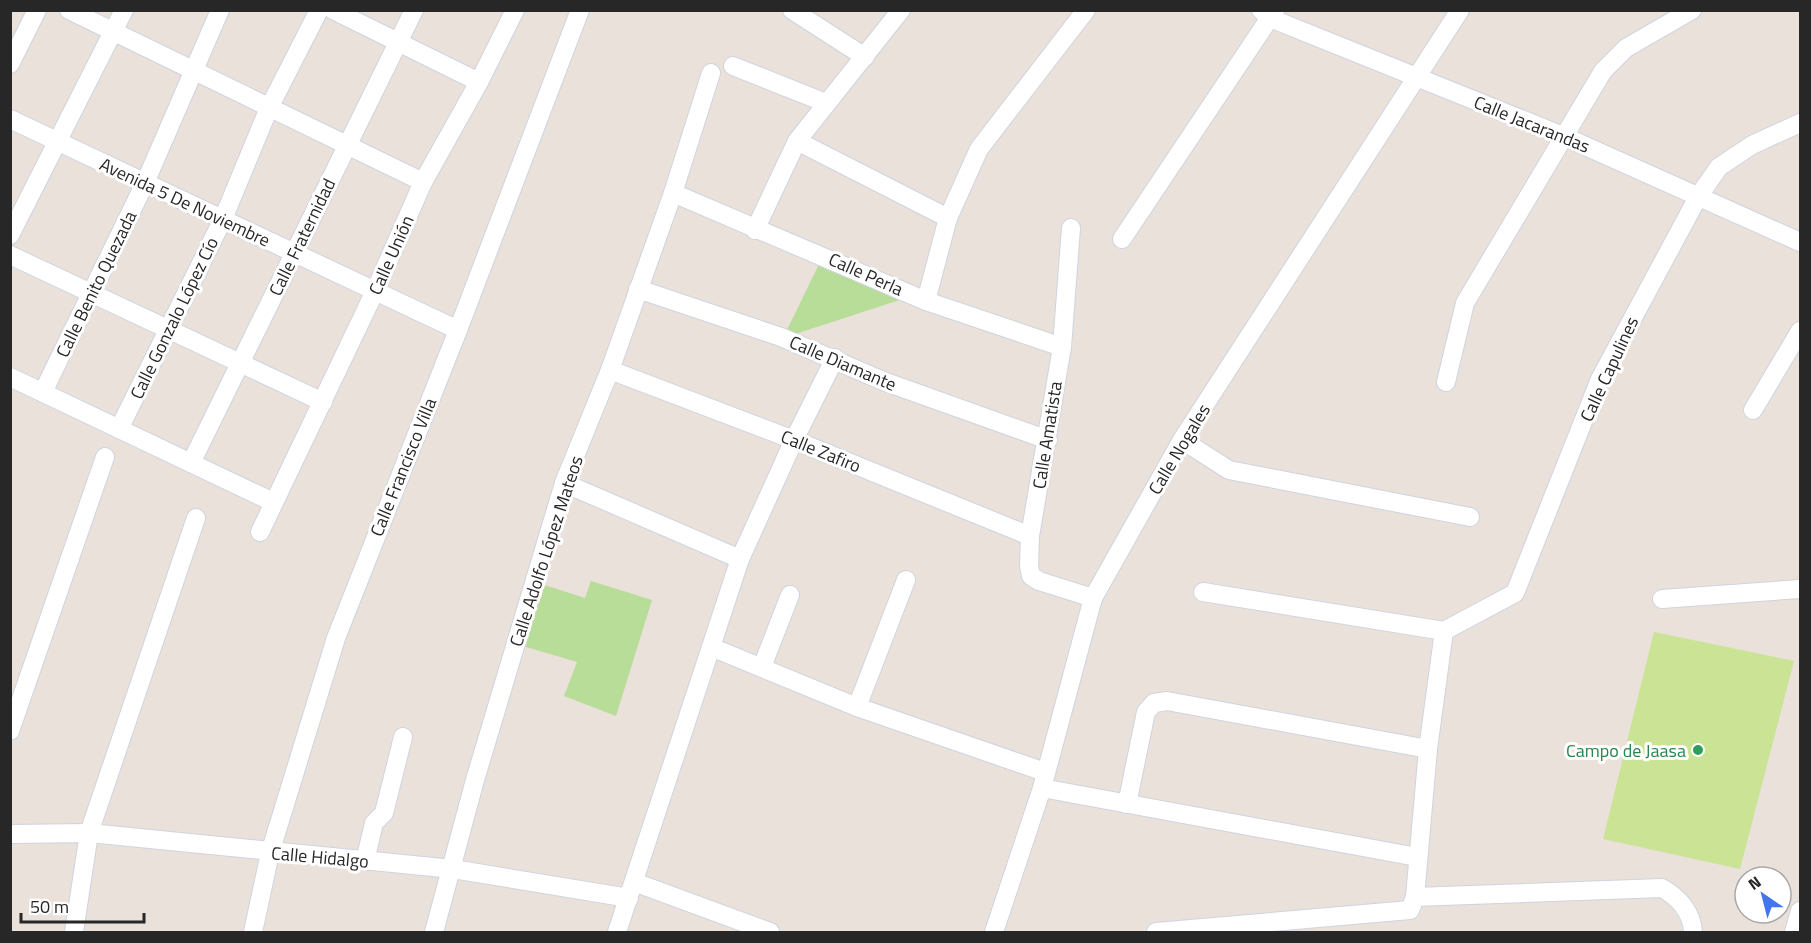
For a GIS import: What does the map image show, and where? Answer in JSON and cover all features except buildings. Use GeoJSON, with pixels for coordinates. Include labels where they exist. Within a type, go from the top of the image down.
{"type":"FeatureCollection","features":[{"type":"Feature","properties":{"kind":"street"},"geometry":{"type":"LineString","coordinates":[[10,64],[37,10]]}},
{"type":"Feature","properties":{"kind":"street"},"geometry":{"type":"LineString","coordinates":[[69,10],[423,182]]}},
{"type":"Feature","properties":{"kind":"street"},"geometry":{"type":"LineString","coordinates":[[10,235],[124,10]]}},
{"type":"Feature","properties":{"kind":"street","name":"Calle Benito Quezada"},"geometry":{"type":"LineString","coordinates":[[43,392],[146,183],[220,10]]}},
{"type":"Feature","properties":{"kind":"street","name":"Calle Gonzalo López Cío"},"geometry":{"type":"LineString","coordinates":[[119,429],[223,219],[269,108],[319,10]]}},
{"type":"Feature","properties":{"kind":"street"},"geometry":{"type":"LineString","coordinates":[[333,10],[479,82]]}},
{"type":"Feature","properties":{"kind":"street","name":"Calle Fraternidad"},"geometry":{"type":"LineString","coordinates":[[191,463],[414,10]]}},
{"type":"Feature","properties":{"kind":"street","name":"Calle Unión"},"geometry":{"type":"LineString","coordinates":[[260,532],[375,291],[423,182],[479,82],[514,10]]}},
{"type":"Feature","properties":{"kind":"street","name":"Calle Francisco Villa"},"geometry":{"type":"LineString","coordinates":[[253,933],[270,853],[336,638],[458,330],[580,10]]}},
{"type":"Feature","properties":{"kind":"street"},"geometry":{"type":"LineString","coordinates":[[792,10],[865,57]]}},
{"type":"Feature","properties":{"kind":"street"},"geometry":{"type":"LineString","coordinates":[[755,230],[797,141],[901,10]]}},
{"type":"Feature","properties":{"kind":"street"},"geometry":{"type":"LineString","coordinates":[[926,301],[948,218],[979,149],[1086,10]]}},
{"type":"Feature","properties":{"kind":"street","name":"Calle Nogales"},"geometry":{"type":"LineString","coordinates":[[994,933],[1043,780],[1093,598],[1182,440],[1460,10]]}},
{"type":"Feature","properties":{"kind":"street"},"geometry":{"type":"LineString","coordinates":[[1446,382],[1466,303],[1603,71],[1626,48],[1692,10]]}},
{"type":"Feature","properties":{"kind":"street"},"geometry":{"type":"LineString","coordinates":[[1122,239],[1269,13]]}},
{"type":"Feature","properties":{"kind":"street","name":"Calle Jacarandas"},"geometry":{"type":"LineString","coordinates":[[1269,13],[1416,78],[1563,136],[1800,242]]}},
{"type":"Feature","properties":{"kind":"street"},"geometry":{"type":"LineString","coordinates":[[733,66],[826,103]]}},
{"type":"Feature","properties":{"kind":"street","name":"Calle Adolfo López Mateos"},"geometry":{"type":"LineString","coordinates":[[434,933],[475,780],[564,483],[610,370],[673,194],[711,73]]}},
{"type":"Feature","properties":{"kind":"street","name":"Avenida 5 De Noviembre"},"geometry":{"type":"LineString","coordinates":[[10,119],[458,330]]}},
{"type":"Feature","properties":{"kind":"street","name":"Calle Capulines"},"geometry":{"type":"LineString","coordinates":[[1444,631],[1515,593],[1600,379],[1698,197],[1719,167],[1752,146],[1800,123]]}},
{"type":"Feature","properties":{"kind":"street"},"geometry":{"type":"LineString","coordinates":[[797,141],[948,218]]}},
{"type":"Feature","properties":{"kind":"street","name":"Calle Perla"},"geometry":{"type":"LineString","coordinates":[[673,194],[755,230],[822,255],[926,301],[1062,347]]}},
{"type":"Feature","properties":{"kind":"street","name":"Calle Amatista"},"geometry":{"type":"LineString","coordinates":[[1071,228],[1062,347],[1030,536],[1029,566],[1032,576],[1093,598]]}},
{"type":"Feature","properties":{"kind":"street"},"geometry":{"type":"LineString","coordinates":[[12,260],[91,293],[323,402]]}},
{"type":"Feature","properties":{"kind":"street","name":"Calle Diamante"},"geometry":{"type":"LineString","coordinates":[[638,289],[835,358],[883,381],[1048,440]]}},
{"type":"Feature","properties":{"kind":"street"},"geometry":{"type":"LineString","coordinates":[[1753,410],[1800,331]]}},
{"type":"Feature","properties":{"kind":"street"},"geometry":{"type":"LineString","coordinates":[[617,933],[740,559],[794,440],[835,358]]}},
{"type":"Feature","properties":{"kind":"street","name":"Calle Zafiro"},"geometry":{"type":"LineString","coordinates":[[610,370],[794,440],[1030,536]]}},
{"type":"Feature","properties":{"kind":"street"},"geometry":{"type":"LineString","coordinates":[[10,377],[273,502]]}},
{"type":"Feature","properties":{"kind":"street"},"geometry":{"type":"LineString","coordinates":[[1182,440],[1229,470],[1470,517]]}},
{"type":"Feature","properties":{"kind":"street"},"geometry":{"type":"LineString","coordinates":[[10,731],[105,458]]}},
{"type":"Feature","properties":{"kind":"street"},"geometry":{"type":"LineString","coordinates":[[564,483],[740,559]]}},
{"type":"Feature","properties":{"kind":"street"},"geometry":{"type":"LineString","coordinates":[[74,933],[89,833],[195,518]]}},
{"type":"Feature","properties":{"kind":"street"},"geometry":{"type":"LineString","coordinates":[[857,707],[906,580]]}},
{"type":"Feature","properties":{"kind":"street"},"geometry":{"type":"LineString","coordinates":[[1662,599],[1800,589]]}},
{"type":"Feature","properties":{"kind":"street"},"geometry":{"type":"LineString","coordinates":[[1203,592],[1444,631],[1428,749],[1413,904]]}},
{"type":"Feature","properties":{"kind":"street"},"geometry":{"type":"LineString","coordinates":[[762,668],[790,596]]}},
{"type":"Feature","properties":{"kind":"street"},"geometry":{"type":"LineString","coordinates":[[711,647],[1043,780],[1127,804],[1417,857]]}},
{"type":"Feature","properties":{"kind":"street"},"geometry":{"type":"LineString","coordinates":[[1127,804],[1146,712],[1154,703],[1167,702],[1428,749]]}},
{"type":"Feature","properties":{"kind":"street"},"geometry":{"type":"LineString","coordinates":[[365,861],[374,823],[384,813],[403,737]]}},
{"type":"Feature","properties":{"kind":"street","name":"Calle Hidalgo"},"geometry":{"type":"LineString","coordinates":[[10,834],[89,833],[270,853],[453,869],[631,890],[770,933]]}},
{"type":"Feature","properties":{"kind":"street"},"geometry":{"type":"LineString","coordinates":[[1156,933],[1413,904],[1662,888],[1676,896],[1687,912],[1693,933]]}},
{"type":"Feature","properties":{"kind":"street"},"geometry":{"type":"LineString","coordinates":[[1794,933],[1800,911]]}},
{"type":"Feature","properties":{"kind":"green space"},"geometry":{"type":"Polygon","coordinates":[[[823,256],[912,296],[783,338],[823,256]]]}},
{"type":"Feature","properties":{"kind":"green space"},"geometry":{"type":"Polygon","coordinates":[[[591,581],[652,600],[616,716],[564,696],[577,662],[516,644],[535,582],[585,598],[591,581]]]}},
{"type":"Feature","properties":{"kind":"green space","name":"Campo de Jaasa"},"geometry":{"type":"Polygon","coordinates":[[[1654,632],[1794,661],[1741,865],[1733,865],[1733,867],[1603,839],[1654,632]]]}},
{"type":"Feature","properties":{"kind":"place","name":"Campo de Jaasa"},"geometry":{"type":"Point","coordinates":[1698,750]}}]}
